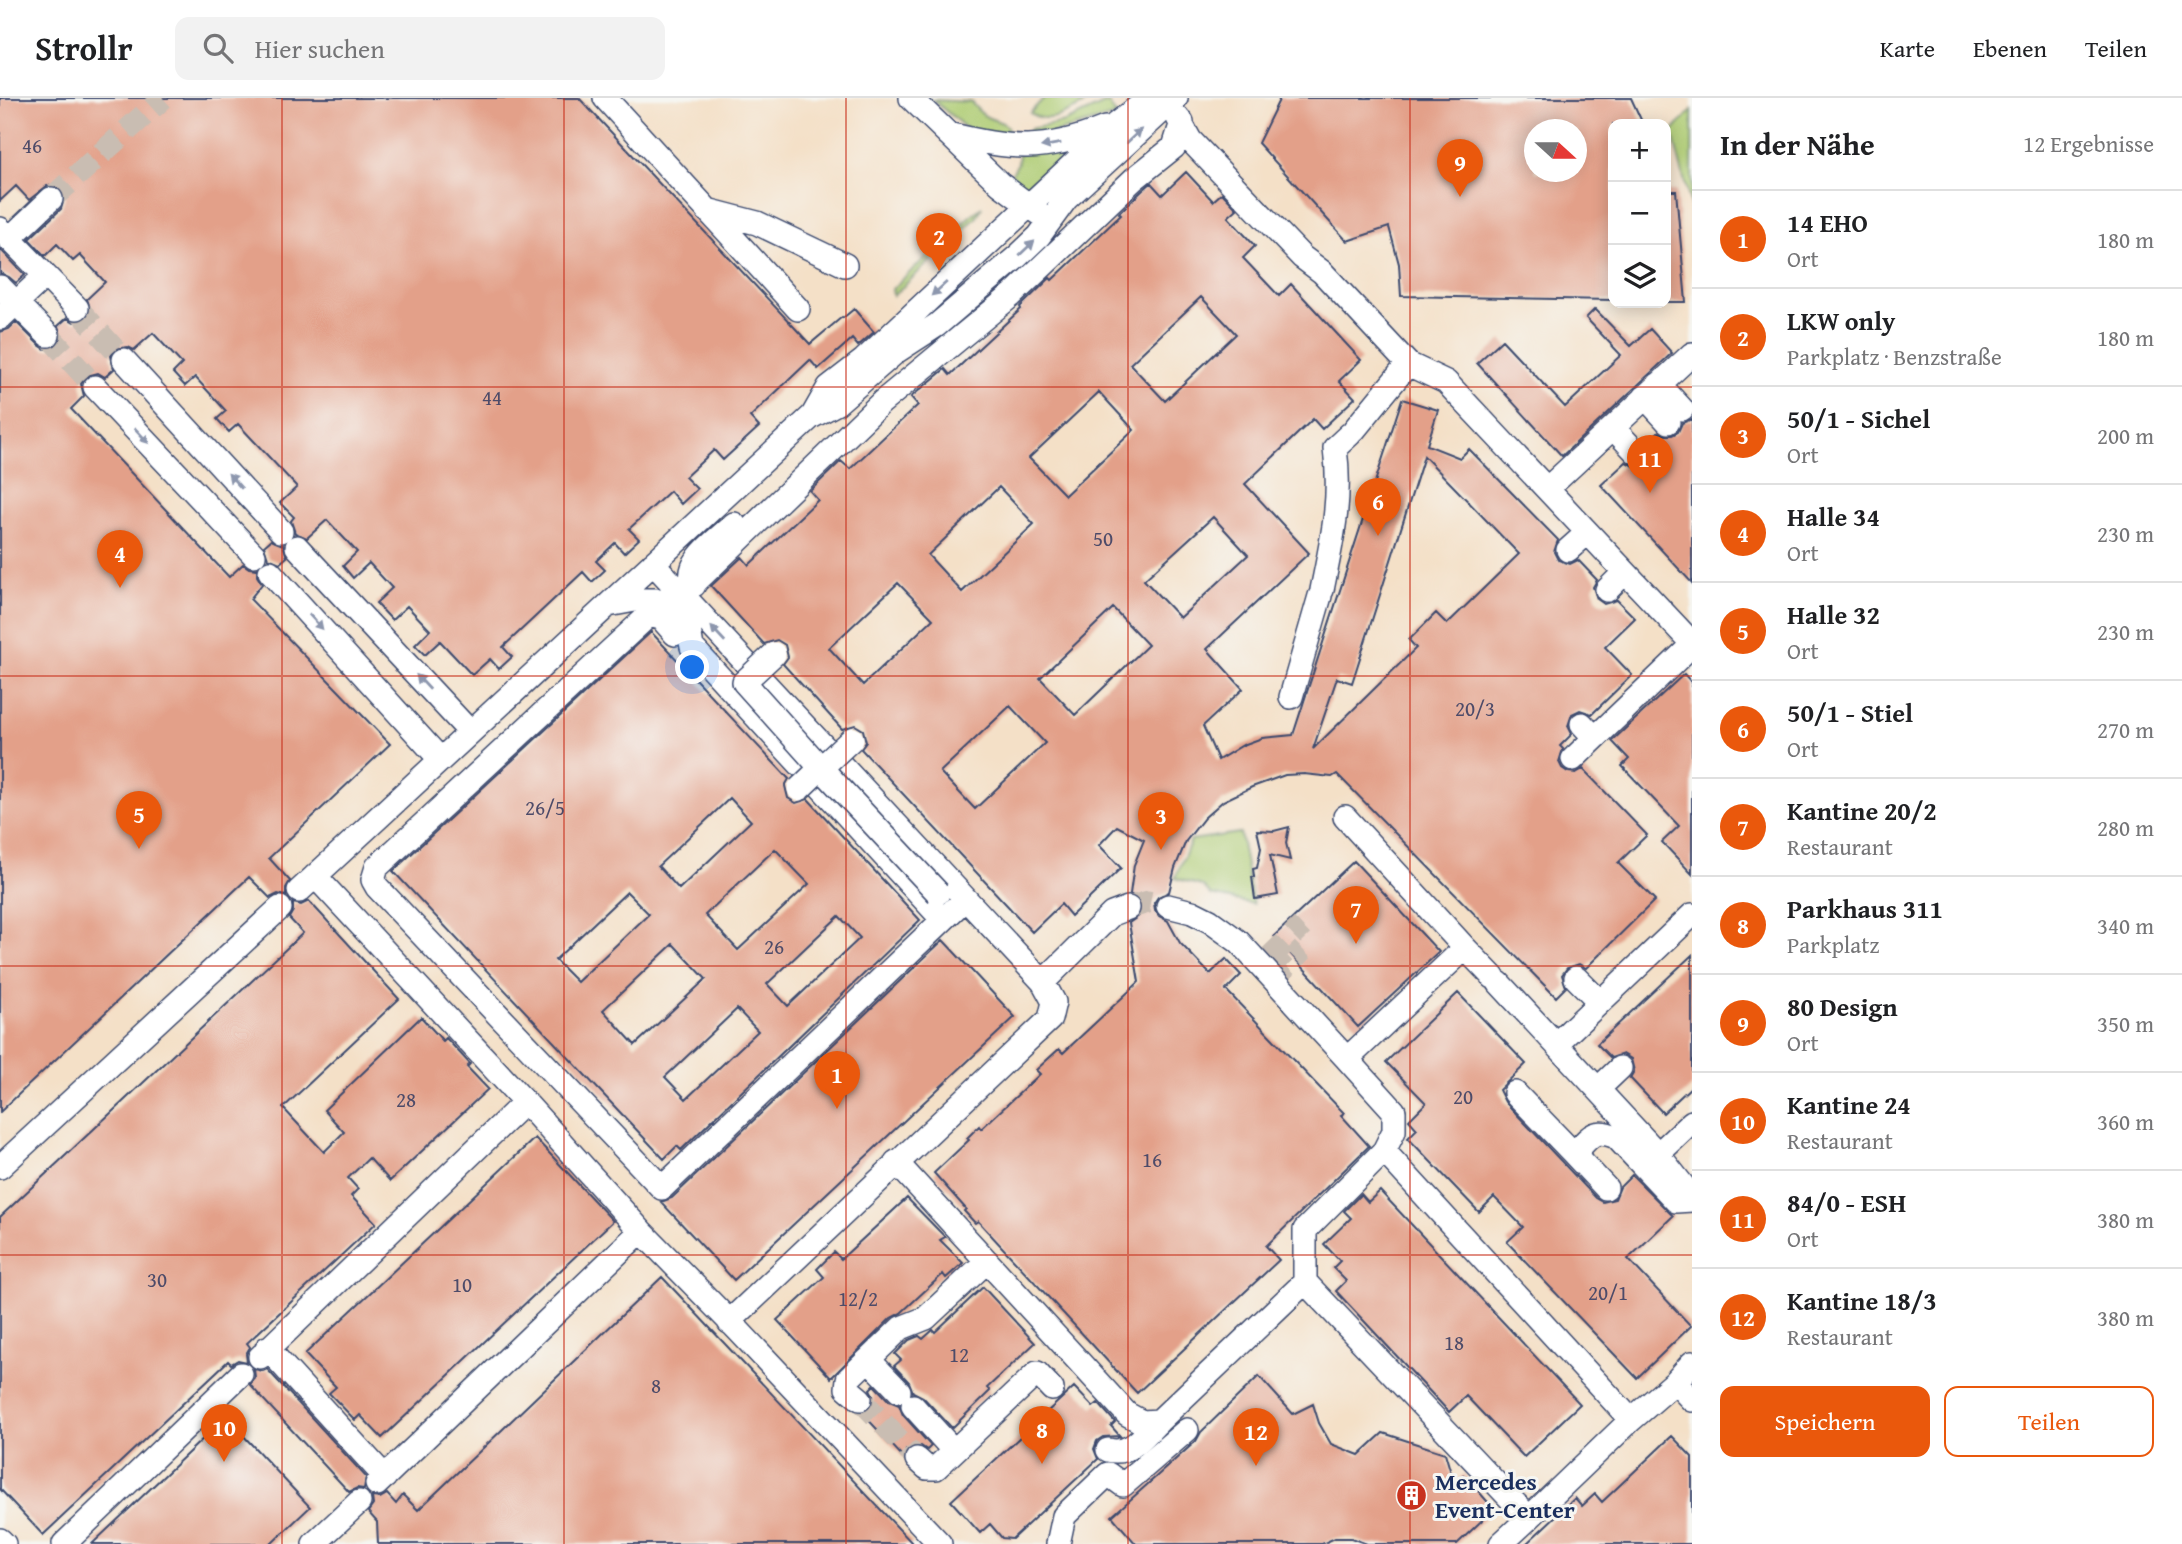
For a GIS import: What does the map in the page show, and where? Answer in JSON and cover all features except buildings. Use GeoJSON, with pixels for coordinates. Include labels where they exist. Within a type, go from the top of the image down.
{"type":"FeatureCollection","features":[{"type":"Feature","properties":{"kind":"street"},"geometry":{"type":"LineString","coordinates":[[605,98],[798,309]]}},
{"type":"Feature","properties":{"kind":"street"},"geometry":{"type":"LineString","coordinates":[[911,98],[1000,184],[1051,221]]}},
{"type":"Feature","properties":{"kind":"street"},"geometry":{"type":"LineString","coordinates":[[948,134],[990,144],[1032,147],[1065,142],[1167,104]]}},
{"type":"Feature","properties":{"kind":"street"},"geometry":{"type":"LineString","coordinates":[[1167,104],[1190,140],[1223,164],[1310,250],[1322,272],[1408,364],[1446,382],[1692,644],[1618,702],[1589,731],[1573,759]]}},
{"type":"Feature","properties":{"kind":"street"},"geometry":{"type":"LineString","coordinates":[[940,1544],[641,1231],[525,1102],[307,883],[811,417],[830,387],[897,351],[937,325],[1040,236],[1066,199],[1167,104]]}},
{"type":"Feature","properties":{"kind":"street"},"geometry":{"type":"LineString","coordinates":[[608,605],[682,593],[882,402],[1012,295],[1134,179],[1174,147],[1167,104]]}},
{"type":"Feature","properties":{"kind":"street"},"geometry":{"type":"LineString","coordinates":[[870,365],[885,338],[1116,124]]}},
{"type":"Feature","properties":{"kind":"street"},"geometry":{"type":"LineString","coordinates":[[51,200],[4,234],[77,308]]}},
{"type":"Feature","properties":{"kind":"street"},"geometry":{"type":"LineString","coordinates":[[707,210],[757,223],[845,265]]}},
{"type":"Feature","properties":{"kind":"street"},"geometry":{"type":"LineString","coordinates":[[45,276],[5,303],[48,335]]}},
{"type":"Feature","properties":{"kind":"street"},"geometry":{"type":"LineString","coordinates":[[1547,489],[1692,354]]}},
{"type":"Feature","properties":{"kind":"street"},"geometry":{"type":"LineString","coordinates":[[124,359],[470,732]]}},
{"type":"Feature","properties":{"kind":"street"},"geometry":{"type":"LineString","coordinates":[[1292,697],[1321,593],[1337,514],[1338,470],[1335,448],[1352,432],[1408,364]]}},
{"type":"Feature","properties":{"kind":"street"},"geometry":{"type":"LineString","coordinates":[[95,387],[254,555]]}},
{"type":"Feature","properties":{"kind":"street"},"geometry":{"type":"LineString","coordinates":[[1652,391],[1675,416]]}},
{"type":"Feature","properties":{"kind":"street"},"geometry":{"type":"LineString","coordinates":[[729,1322],[1050,1018],[1054,1002],[1043,982],[950,905],[692,647],[682,593],[692,566],[828,436],[811,417]]}},
{"type":"Feature","properties":{"kind":"street"},"geometry":{"type":"LineString","coordinates":[[1614,428],[1636,452]]}},
{"type":"Feature","properties":{"kind":"street"},"geometry":{"type":"LineString","coordinates":[[1568,550],[1587,533]]}},
{"type":"Feature","properties":{"kind":"street"},"geometry":{"type":"LineString","coordinates":[[653,563],[682,593],[950,905]]}},
{"type":"Feature","properties":{"kind":"street"},"geometry":{"type":"LineString","coordinates":[[271,572],[440,759]]}},
{"type":"Feature","properties":{"kind":"street"},"geometry":{"type":"LineString","coordinates":[[1607,590],[1624,573]]}},
{"type":"Feature","properties":{"kind":"street"},"geometry":{"type":"LineString","coordinates":[[688,624],[675,634],[661,618],[649,615],[377,867],[373,880],[377,887],[662,1188],[950,905]]}},
{"type":"Feature","properties":{"kind":"street"},"geometry":{"type":"LineString","coordinates":[[774,654],[744,682],[950,905]]}},
{"type":"Feature","properties":{"kind":"street"},"geometry":{"type":"LineString","coordinates":[[799,789],[852,739]]}},
{"type":"Feature","properties":{"kind":"street"},"geometry":{"type":"LineString","coordinates":[[1345,817],[1658,1154],[1692,1198],[1676,1201],[1616,1137],[1604,1131],[1593,1134],[1574,1154]]}},
{"type":"Feature","properties":{"kind":"street"},"geometry":{"type":"LineString","coordinates":[[1168,906],[1192,912],[1210,921],[1264,962],[1394,1111],[1394,1131],[1384,1151],[1305,1230],[1305,1282],[1529,1518]]}},
{"type":"Feature","properties":{"kind":"street"},"geometry":{"type":"LineString","coordinates":[[0,1167],[280,908]]}},
{"type":"Feature","properties":{"kind":"street"},"geometry":{"type":"LineString","coordinates":[[1043,982],[1112,914],[1128,908]]}},
{"type":"Feature","properties":{"kind":"street"},"geometry":{"type":"LineString","coordinates":[[1556,1044],[1692,915]]}},
{"type":"Feature","properties":{"kind":"street"},"geometry":{"type":"LineString","coordinates":[[1347,1059],[1465,948]]}},
{"type":"Feature","properties":{"kind":"street"},"geometry":{"type":"LineString","coordinates":[[1576,978],[1599,1001]]}},
{"type":"Feature","properties":{"kind":"street"},"geometry":{"type":"LineString","coordinates":[[1598,1089],[1620,1068]]}},
{"type":"Feature","properties":{"kind":"street"},"geometry":{"type":"LineString","coordinates":[[1515,1093],[1606,1188]]}},
{"type":"Feature","properties":{"kind":"street"},"geometry":{"type":"LineString","coordinates":[[525,1102],[263,1352],[381,1481],[641,1231]]}},
{"type":"Feature","properties":{"kind":"street"},"geometry":{"type":"LineString","coordinates":[[1658,1154],[1692,1122]]}},
{"type":"Feature","properties":{"kind":"street"},"geometry":{"type":"LineString","coordinates":[[1384,1151],[1631,1420]]}},
{"type":"Feature","properties":{"kind":"street"},"geometry":{"type":"LineString","coordinates":[[896,1162],[1127,1414],[1142,1422],[1159,1421]]}},
{"type":"Feature","properties":{"kind":"street"},"geometry":{"type":"LineString","coordinates":[[860,1399],[847,1388],[848,1378],[901,1328],[926,1318],[987,1261]]}},
{"type":"Feature","properties":{"kind":"street"},"geometry":{"type":"LineString","coordinates":[[1108,1450],[1128,1451],[1305,1282]]}},
{"type":"Feature","properties":{"kind":"street"},"geometry":{"type":"LineString","coordinates":[[869,1360],[954,1451]]}},
{"type":"Feature","properties":{"kind":"street"},"geometry":{"type":"LineString","coordinates":[[1501,1544],[1692,1363]]}},
{"type":"Feature","properties":{"kind":"street"},"geometry":{"type":"LineString","coordinates":[[917,1459],[927,1468],[936,1468],[1037,1373],[1052,1389]]}},
{"type":"Feature","properties":{"kind":"street"},"geometry":{"type":"LineString","coordinates":[[64,1544],[241,1374]]}},
{"type":"Feature","properties":{"kind":"street"},"geometry":{"type":"LineString","coordinates":[[1675,1382],[1692,1400]]}},
{"type":"Feature","properties":{"kind":"street"},"geometry":{"type":"LineString","coordinates":[[1058,1544],[1064,1516],[1108,1474],[1123,1485],[1187,1430]]}},
{"type":"Feature","properties":{"kind":"street"},"geometry":{"type":"LineString","coordinates":[[314,1544],[359,1502]]}},
{"type":"Feature","properties":{"kind":"green space"},"geometry":{"type":"Polygon","coordinates":[[[1044,98],[1096,98],[1054,117],[1038,117],[1030,113],[1044,98]]]}},
{"type":"Feature","properties":{"kind":"green space"},"geometry":{"type":"Polygon","coordinates":[[[933,100],[971,102],[984,115],[1005,124],[1009,141],[967,129],[933,100]]]}},
{"type":"Feature","properties":{"kind":"green space"},"geometry":{"type":"Polygon","coordinates":[[[1109,104],[1116,115],[1022,142],[1030,129],[1065,122],[1109,104]]]}},
{"type":"Feature","properties":{"kind":"green space"},"geometry":{"type":"Polygon","coordinates":[[[1692,110],[1692,210],[1672,132],[1692,110]]]}},
{"type":"Feature","properties":{"kind":"green space"},"geometry":{"type":"Polygon","coordinates":[[[1063,152],[1064,156],[1029,190],[1011,175],[1018,163],[1019,153],[1063,152]]]}},
{"type":"Feature","properties":{"kind":"green space"},"geometry":{"type":"Polygon","coordinates":[[[982,207],[976,218],[893,296],[892,289],[982,207]]]}},
{"type":"Feature","properties":{"kind":"green space"},"geometry":{"type":"Polygon","coordinates":[[[1240,833],[1253,904],[1211,895],[1202,886],[1175,878],[1191,840],[1240,833]]]}},
{"type":"Feature","properties":{"kind":"tunnel"},"geometry":{"type":"LineString","coordinates":[[51,199],[163,98]]}},
{"type":"Feature","properties":{"kind":"tunnel"},"geometry":{"type":"LineString","coordinates":[[77,308],[124,360]]}},
{"type":"Feature","properties":{"kind":"tunnel"},"geometry":{"type":"LineString","coordinates":[[48,335],[95,387]]}},
{"type":"Feature","properties":{"kind":"tunnel"},"geometry":{"type":"LineString","coordinates":[[1128,908],[1148,902],[1168,906]]}},
{"type":"Feature","properties":{"kind":"tunnel"},"geometry":{"type":"LineString","coordinates":[[1268,959],[1302,926]]}},
{"type":"Feature","properties":{"kind":"tunnel"},"geometry":{"type":"LineString","coordinates":[[1271,955],[1284,969],[1303,950]]}},
{"type":"Feature","properties":{"kind":"tunnel"},"geometry":{"type":"LineString","coordinates":[[860,1399],[917,1459]]}},
{"type":"Feature","properties":{"kind":"place","name":"80 Design"},"geometry":{"type":"Point","coordinates":[1460,197]}},
{"type":"Feature","properties":{"kind":"place","name":"LKW only"},"geometry":{"type":"Point","coordinates":[939,271]}},
{"type":"Feature","properties":{"kind":"place","name":"84/0 - ESH"},"geometry":{"type":"Point","coordinates":[1650,493]}},
{"type":"Feature","properties":{"kind":"place","name":"50/1 - Stiel"},"geometry":{"type":"Point","coordinates":[1378,536]}},
{"type":"Feature","properties":{"kind":"place","name":"Halle 34"},"geometry":{"type":"Point","coordinates":[120,588]}},
{"type":"Feature","properties":{"kind":"place","name":"Halle 32"},"geometry":{"type":"Point","coordinates":[139,849]}},
{"type":"Feature","properties":{"kind":"place","name":"50/1 - Sichel"},"geometry":{"type":"Point","coordinates":[1161,850]}},
{"type":"Feature","properties":{"kind":"place","name":"Kantine 20/2"},"geometry":{"type":"Point","coordinates":[1356,944]}},
{"type":"Feature","properties":{"kind":"place","name":"14 EHO"},"geometry":{"type":"Point","coordinates":[837,1109]}},
{"type":"Feature","properties":{"kind":"place","name":"Kantine 24"},"geometry":{"type":"Point","coordinates":[224,1462]}},
{"type":"Feature","properties":{"kind":"place","name":"Parkhaus 311"},"geometry":{"type":"Point","coordinates":[1042,1464]}},
{"type":"Feature","properties":{"kind":"place","name":"Kantine 18/3"},"geometry":{"type":"Point","coordinates":[1256,1466]}},
{"type":"Feature","properties":{"kind":"place","name":"Mercedes Event-Center"},"geometry":{"type":"Point","coordinates":[1412,1496]}}]}
